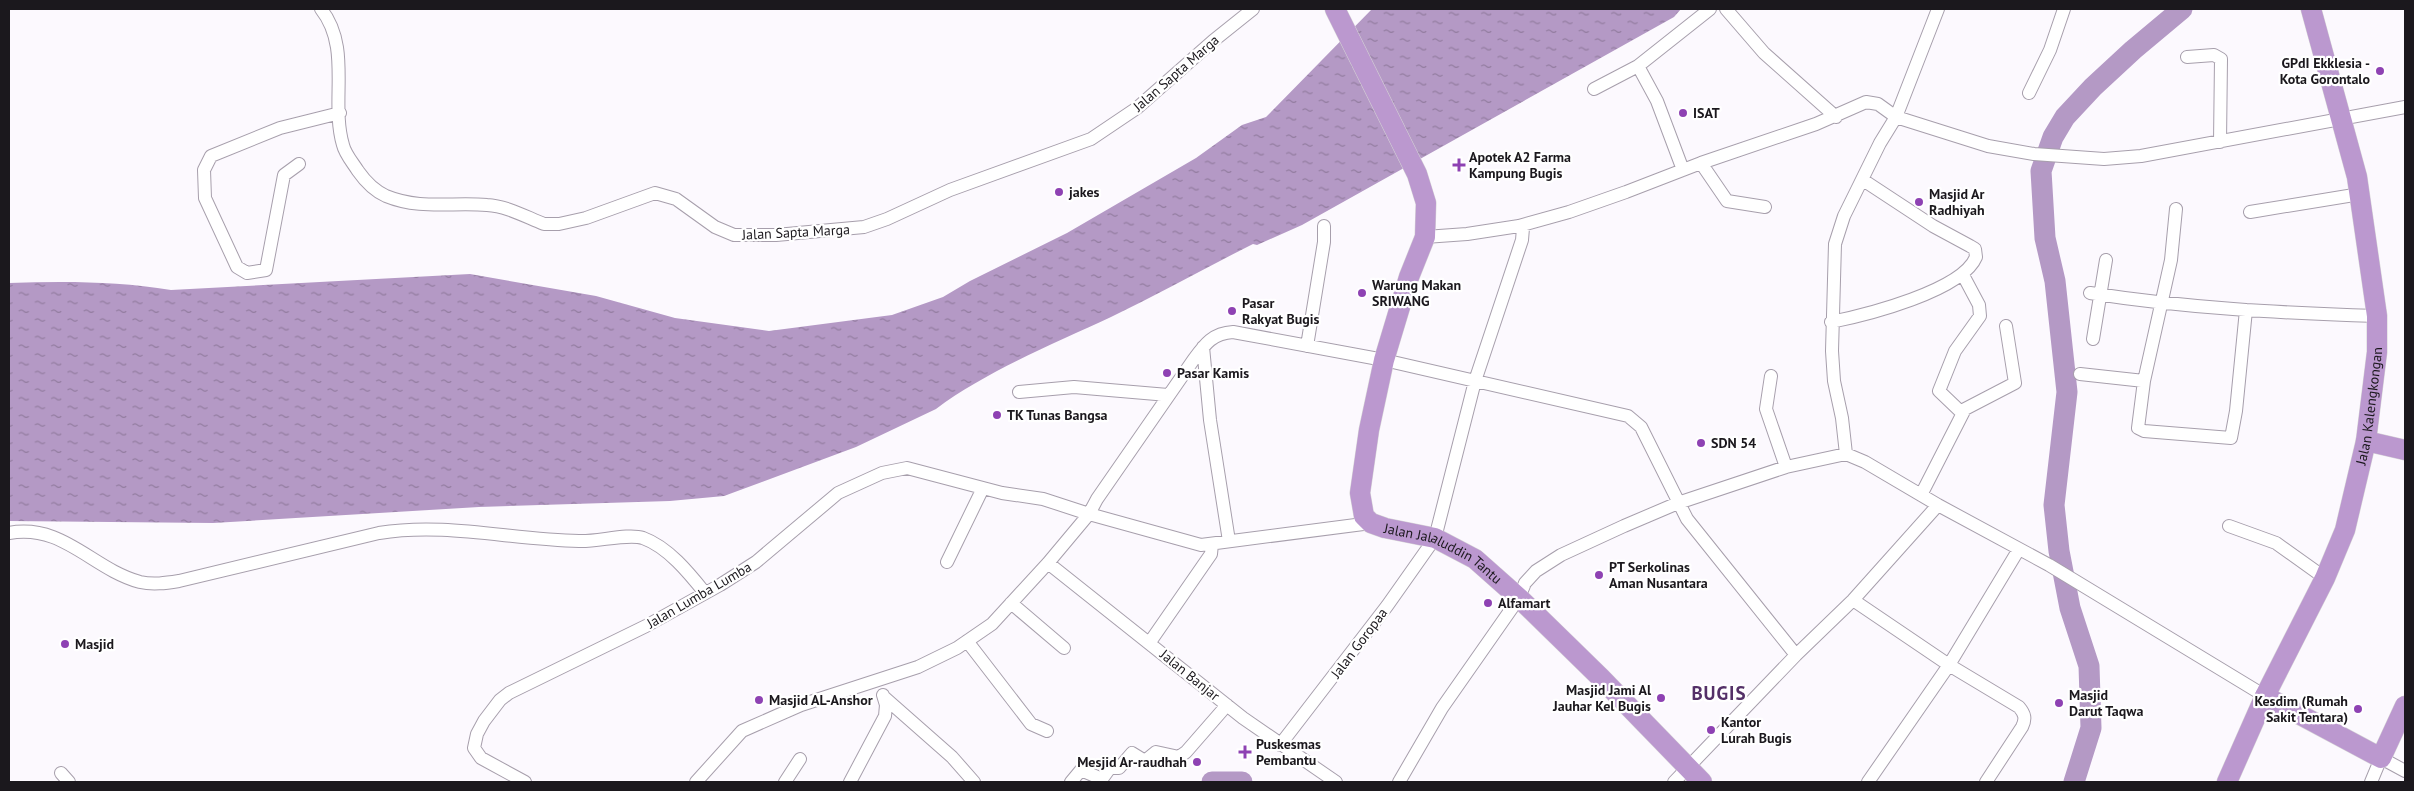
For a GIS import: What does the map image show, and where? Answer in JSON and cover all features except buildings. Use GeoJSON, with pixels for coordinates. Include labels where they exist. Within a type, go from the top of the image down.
{"type":"FeatureCollection","features":[{"type":"Feature","properties":{"kind":"highway","name":"Jalan Jalaluddin Tantu"},"geometry":{"type":"LineString","coordinates":[[1335,9],[1417,174],[1426,203],[1425,237],[1409,277],[1384,360],[1360,493],[1363,512],[1371,523],[1435,538],[1475,559],[1519,598],[1602,679],[1702,782]]}},
{"type":"Feature","properties":{"kind":"highway","name":"Jalan Kalengkongan"},"geometry":{"type":"LineString","coordinates":[[2227,782],[2265,696],[2325,578],[2348,521],[2366,441],[2377,352],[2378,316],[2360,194],[2311,9]]}},
{"type":"Feature","properties":{"kind":"highway"},"geometry":{"type":"LineString","coordinates":[[2366,441],[2405,450]]}},
{"type":"Feature","properties":{"kind":"highway"},"geometry":{"type":"LineString","coordinates":[[2265,696],[2381,758],[2405,706]]}},
{"type":"Feature","properties":{"kind":"street","name":"Jalan Sapta Marga"},"geometry":{"type":"LineString","coordinates":[[321,9],[331,28],[338,55],[343,146],[361,175],[379,192],[405,202],[428,206],[498,206],[544,224],[559,224],[586,218],[655,194],[676,199],[715,227],[734,236],[854,229],[887,220],[950,190],[1092,139],[1137,108],[1213,40],[1253,9]]}},
{"type":"Feature","properties":{"kind":"street"},"geometry":{"type":"LineString","coordinates":[[1594,89],[1638,66],[1710,9]]}},
{"type":"Feature","properties":{"kind":"street"},"geometry":{"type":"LineString","coordinates":[[1726,9],[1764,54],[1836,117]]}},
{"type":"Feature","properties":{"kind":"street"},"geometry":{"type":"LineString","coordinates":[[1846,454],[1833,375],[1831,322],[1835,244],[1844,216],[1880,143],[1896,117],[1938,9]]}},
{"type":"Feature","properties":{"kind":"street"},"geometry":{"type":"LineString","coordinates":[[2029,93],[2050,50],[2064,9]]}},
{"type":"Feature","properties":{"kind":"street"},"geometry":{"type":"LineString","coordinates":[[2187,58],[2214,55],[2221,59],[2220,142]]}},
{"type":"Feature","properties":{"kind":"street"},"geometry":{"type":"LineString","coordinates":[[1638,66],[1657,101],[1683,170]]}},
{"type":"Feature","properties":{"kind":"street"},"geometry":{"type":"LineString","coordinates":[[1425,237],[1467,234],[1519,226],[1610,198],[1701,163],[1836,117],[1866,102],[1878,104],[1896,117],[1988,146],[2034,154],[2104,159],[2131,157],[2220,142],[2405,107]]}},
{"type":"Feature","properties":{"kind":"street"},"geometry":{"type":"LineString","coordinates":[[299,164],[284,175],[266,270],[247,273],[238,266],[205,198],[204,170],[211,156],[280,128],[340,113]]}},
{"type":"Feature","properties":{"kind":"street"},"geometry":{"type":"LineString","coordinates":[[1701,163],[1727,201],[1765,207]]}},
{"type":"Feature","properties":{"kind":"street"},"geometry":{"type":"LineString","coordinates":[[1831,322],[1893,306],[1963,275],[1974,262],[1975,249],[1933,226],[1863,180]]}},
{"type":"Feature","properties":{"kind":"street"},"geometry":{"type":"LineString","coordinates":[[2250,212],[2360,194]]}},
{"type":"Feature","properties":{"kind":"street"},"geometry":{"type":"LineString","coordinates":[[2176,209],[2171,260],[2144,381],[2137,423],[2139,429],[2231,438],[2236,410],[2246,310]]}},
{"type":"Feature","properties":{"kind":"street"},"geometry":{"type":"LineString","coordinates":[[1307,346],[1324,242],[1324,226]]}},
{"type":"Feature","properties":{"kind":"street"},"geometry":{"type":"LineString","coordinates":[[1435,538],[1475,381],[1522,240],[1523,228],[1519,226]]}},
{"type":"Feature","properties":{"kind":"street"},"geometry":{"type":"LineString","coordinates":[[2093,339],[2095,294],[2106,260]]}},
{"type":"Feature","properties":{"kind":"street"},"geometry":{"type":"LineString","coordinates":[[1962,412],[1939,391],[1955,351],[1980,316],[1979,305],[1963,275]]}},
{"type":"Feature","properties":{"kind":"street"},"geometry":{"type":"LineString","coordinates":[[2095,294],[2161,303],[2290,314],[2378,316]]}},
{"type":"Feature","properties":{"kind":"street"},"geometry":{"type":"LineString","coordinates":[[1922,495],[1962,412],[1969,406],[2015,383],[2006,326]]}},
{"type":"Feature","properties":{"kind":"street"},"geometry":{"type":"LineString","coordinates":[[696,782],[742,731],[801,705],[918,667],[967,641],[992,624],[1048,563],[1089,514],[1096,499],[1203,347],[1217,335],[1234,332],[1384,360],[1628,416],[1641,428],[1678,503],[1703,540],[1796,655]]}},
{"type":"Feature","properties":{"kind":"street"},"geometry":{"type":"LineString","coordinates":[[1203,347],[1210,420],[1229,541]]}},
{"type":"Feature","properties":{"kind":"street"},"geometry":{"type":"LineString","coordinates":[[2080,374],[2144,381]]}},
{"type":"Feature","properties":{"kind":"street"},"geometry":{"type":"LineString","coordinates":[[1771,376],[1766,409],[1786,467]]}},
{"type":"Feature","properties":{"kind":"street"},"geometry":{"type":"LineString","coordinates":[[1019,392],[1074,387],[1168,395]]}},
{"type":"Feature","properties":{"kind":"street"},"geometry":{"type":"LineString","coordinates":[[1399,782],[1442,708],[1519,598],[1525,583],[1536,571],[1561,555],[1678,503],[1786,467],[1846,454],[1865,462],[1938,505],[2049,566],[2265,696]]}},
{"type":"Feature","properties":{"kind":"street","name":"Jalan Lumba Lumba"},"geometry":{"type":"LineString","coordinates":[[525,782],[481,758],[474,748],[477,734],[500,700],[517,687],[561,669],[646,626],[745,570],[838,493],[882,473],[907,468],[983,488],[1043,499],[1089,514],[1201,545],[1371,523]]}},
{"type":"Feature","properties":{"kind":"street"},"geometry":{"type":"LineString","coordinates":[[946,562],[983,488]]}},
{"type":"Feature","properties":{"kind":"street"},"geometry":{"type":"LineString","coordinates":[[1674,782],[1796,655],[1853,600],[1938,505]]}},
{"type":"Feature","properties":{"kind":"street"},"geometry":{"type":"LineString","coordinates":[[2229,526],[2276,543],[2325,578]]}},
{"type":"Feature","properties":{"kind":"street"},"geometry":{"type":"LineString","coordinates":[[9,533],[26,530],[51,536],[126,577],[146,583],[158,584],[192,578],[379,533],[409,528],[470,531],[578,542],[635,537],[653,542],[672,557],[687,571],[705,593]]}},
{"type":"Feature","properties":{"kind":"street","name":"Jalan Goropaa"},"geometry":{"type":"LineString","coordinates":[[1280,745],[1387,606],[1435,538]]}},
{"type":"Feature","properties":{"kind":"street"},"geometry":{"type":"LineString","coordinates":[[1150,642],[1211,554],[1212,544]]}},
{"type":"Feature","properties":{"kind":"street"},"geometry":{"type":"LineString","coordinates":[[1868,782],[1949,665],[2018,549]]}},
{"type":"Feature","properties":{"kind":"street","name":"Jalan Banjar"},"geometry":{"type":"LineString","coordinates":[[1048,563],[1150,642],[1227,705],[1280,745],[1336,782]]}},
{"type":"Feature","properties":{"kind":"street"},"geometry":{"type":"LineString","coordinates":[[1853,600],[1949,665],[2019,707],[2024,713],[2022,727],[1986,782]]}},
{"type":"Feature","properties":{"kind":"street"},"geometry":{"type":"LineString","coordinates":[[1010,604],[1064,648]]}},
{"type":"Feature","properties":{"kind":"street"},"geometry":{"type":"LineString","coordinates":[[967,641],[1031,724],[1047,731]]}},
{"type":"Feature","properties":{"kind":"street"},"geometry":{"type":"LineString","coordinates":[[876,682],[885,698],[952,758],[974,782]]}},
{"type":"Feature","properties":{"kind":"street"},"geometry":{"type":"LineString","coordinates":[[850,782],[884,716],[885,698]]}},
{"type":"Feature","properties":{"kind":"street"},"geometry":{"type":"LineString","coordinates":[[1071,782],[1081,770],[1102,779],[1110,768],[1118,768],[1132,754],[1145,762],[1156,752],[1179,757],[1186,752],[1227,705]]}},
{"type":"Feature","properties":{"kind":"street"},"geometry":{"type":"LineString","coordinates":[[2371,782],[2381,758],[2405,771]]}},
{"type":"Feature","properties":{"kind":"street"},"geometry":{"type":"LineString","coordinates":[[785,782],[800,759]]}},
{"type":"Feature","properties":{"kind":"water"},"geometry":{"type":"Polygon","coordinates":[[[1372,9],[1681,9],[1674,17],[1302,225],[1257,245],[1253,244],[1129,308],[998,370],[955,395],[936,409],[856,447],[724,496],[670,501],[479,507],[213,523],[9,521],[9,283],[90,282],[171,290],[470,274],[596,296],[675,318],[769,331],[892,315],[943,297],[970,281],[1067,233],[1196,158],[1242,125],[1266,117],[1372,9]]]}},
{"type":"Feature","properties":{"kind":"waterway"},"geometry":{"type":"LineString","coordinates":[[2074,782],[2091,728],[2089,666],[2070,608],[2059,551],[2054,505],[2067,392],[2055,281],[2045,238],[2041,171],[2053,137],[2065,117],[2093,87],[2133,50],[2182,9]]}},
{"type":"Feature","properties":{"kind":"waterway"},"geometry":{"type":"LineString","coordinates":[[1212,782],[1242,782]]}},
{"type":"Feature","properties":{"kind":"place","name":"GPdI Ekklesia - Kota Gorontalo"},"geometry":{"type":"Point","coordinates":[2380,71]}},
{"type":"Feature","properties":{"kind":"place","name":"ISAT"},"geometry":{"type":"Point","coordinates":[1683,113]}},
{"type":"Feature","properties":{"kind":"place","name":"Apotek A2 Farma Kampung Bugis"},"geometry":{"type":"Point","coordinates":[1459,165]}},
{"type":"Feature","properties":{"kind":"place","name":"jakes"},"geometry":{"type":"Point","coordinates":[1059,192]}},
{"type":"Feature","properties":{"kind":"place","name":"Masjid Ar Radhiyah"},"geometry":{"type":"Point","coordinates":[1919,202]}},
{"type":"Feature","properties":{"kind":"place","name":"Warung Makan SRIWANG"},"geometry":{"type":"Point","coordinates":[1362,293]}},
{"type":"Feature","properties":{"kind":"place","name":"Pasar Rakyat Bugis"},"geometry":{"type":"Point","coordinates":[1232,311]}},
{"type":"Feature","properties":{"kind":"place","name":"Pasar Kamis"},"geometry":{"type":"Point","coordinates":[1167,373]}},
{"type":"Feature","properties":{"kind":"place","name":"TK Tunas Bangsa"},"geometry":{"type":"Point","coordinates":[997,415]}},
{"type":"Feature","properties":{"kind":"place","name":"SDN 54"},"geometry":{"type":"Point","coordinates":[1701,443]}},
{"type":"Feature","properties":{"kind":"place","name":"PT Serkolinas Aman Nusantara"},"geometry":{"type":"Point","coordinates":[1599,575]}},
{"type":"Feature","properties":{"kind":"place","name":"Alfamart"},"geometry":{"type":"Point","coordinates":[1488,603]}},
{"type":"Feature","properties":{"kind":"place","name":"Masjid"},"geometry":{"type":"Point","coordinates":[65,644]}},
{"type":"Feature","properties":{"kind":"place","name":"Masjid Jami Al Jauhar Kel Bugis"},"geometry":{"type":"Point","coordinates":[1661,698]}},
{"type":"Feature","properties":{"kind":"place","name":"Masjid AL-Anshor"},"geometry":{"type":"Point","coordinates":[759,700]}},
{"type":"Feature","properties":{"kind":"place","name":"Masjid Darut Taqwa"},"geometry":{"type":"Point","coordinates":[2059,703]}},
{"type":"Feature","properties":{"kind":"place","name":"Kesdim (Rumah Sakit Tentara)"},"geometry":{"type":"Point","coordinates":[2358,709]}},
{"type":"Feature","properties":{"kind":"place","name":"Kantor Lurah Bugis"},"geometry":{"type":"Point","coordinates":[1711,730]}},
{"type":"Feature","properties":{"kind":"place","name":"Puskesmas Pembantu"},"geometry":{"type":"Point","coordinates":[1245,752]}},
{"type":"Feature","properties":{"kind":"place","name":"Mesjid Ar-raudhah"},"geometry":{"type":"Point","coordinates":[1197,762]}},
{"type":"Feature","properties":{"kind":"district","name":"BUGIS"},"geometry":{"type":"Point","coordinates":[1719,693]}}]}
